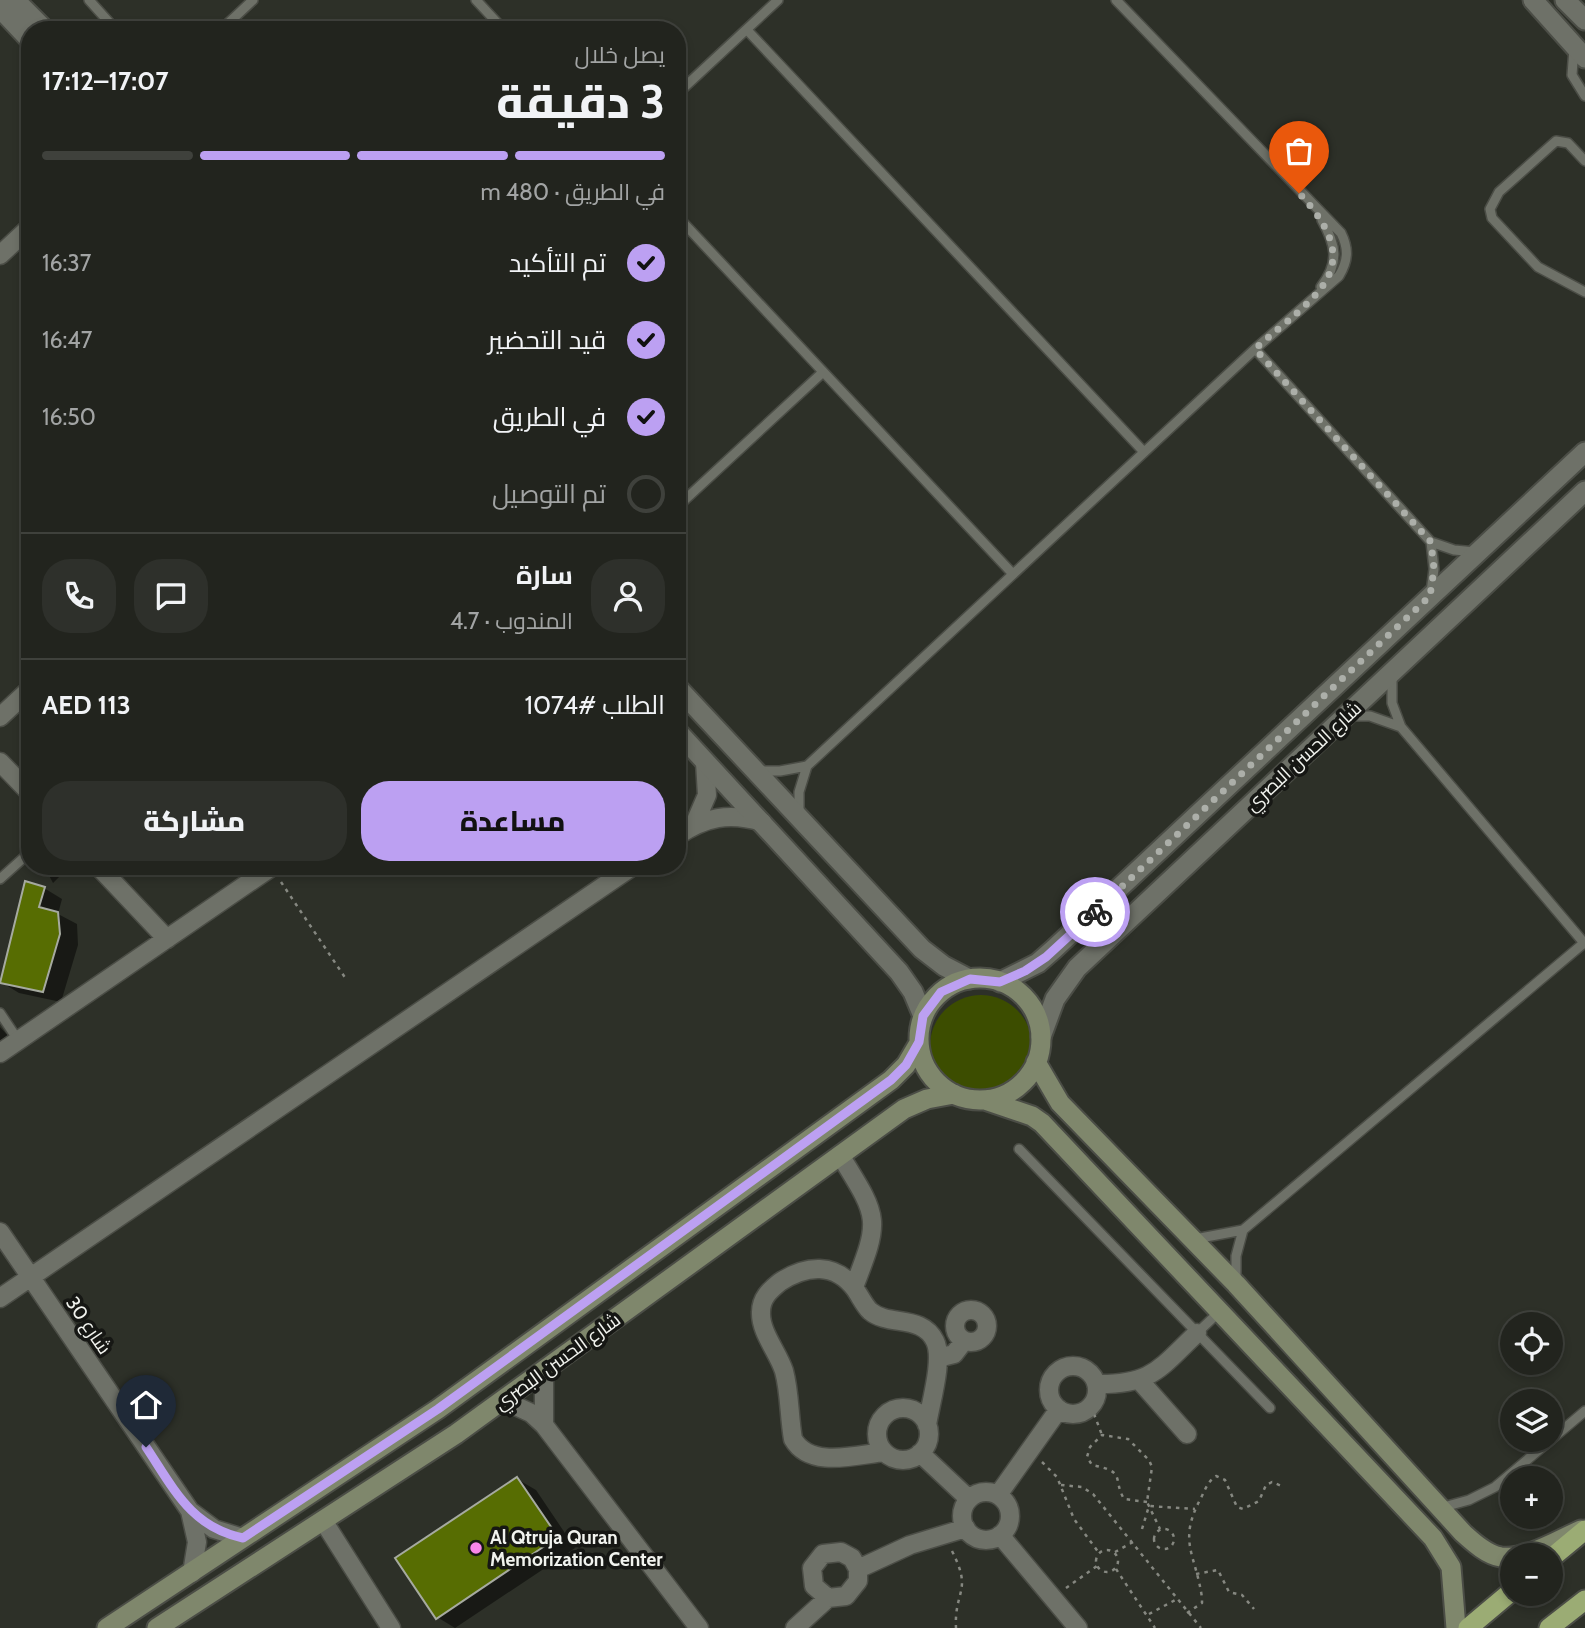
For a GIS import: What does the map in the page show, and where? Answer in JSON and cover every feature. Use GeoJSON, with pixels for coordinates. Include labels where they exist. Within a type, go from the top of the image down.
{"type":"FeatureCollection","features":[{"type":"Feature","properties":{"kind":"highway"},"geometry":{"type":"LineString","coordinates":[[1563,1548],[1585,1530]]}},
{"type":"Feature","properties":{"kind":"highway"},"geometry":{"type":"LineString","coordinates":[[1549,1628],[1585,1600]]}},
{"type":"Feature","properties":{"kind":"highway"},"geometry":{"type":"LineString","coordinates":[[1468,1628],[1500,1601]]}},
{"type":"Feature","properties":{"kind":"main road"},"geometry":{"type":"LineString","coordinates":[[985,1100],[1016,1088],[1036,1062],[1041,1037],[1037,1019],[1029,1003],[1016,991],[1000,982],[970,979],[941,992],[923,1016],[919,1042],[929,1073],[954,1094],[1021,1111],[1042,1124],[1444,1552],[1451,1567],[1456,1628]]}},
{"type":"Feature","properties":{"kind":"main road","name":"شارع الحسن البصري"},"geometry":{"type":"LineString","coordinates":[[107,1628],[127,1622],[192,1573],[460,1393],[898,1074],[919,1042]]}},
{"type":"Feature","properties":{"kind":"main road"},"geometry":{"type":"LineString","coordinates":[[1036,1062],[1060,1103],[1236,1284],[1438,1509],[1479,1546],[1500,1557],[1539,1548],[1585,1530]]}},
{"type":"Feature","properties":{"kind":"main road","name":"شارع الحسن البصري"},"geometry":{"type":"LineString","coordinates":[[157,1628],[324,1521],[503,1400],[904,1108],[927,1099],[954,1094]]}},
{"type":"Feature","properties":{"kind":"street"},"geometry":{"type":"LineString","coordinates":[[21,30],[0,7],[10,0],[34,21]]}},
{"type":"Feature","properties":{"kind":"street"},"geometry":{"type":"LineString","coordinates":[[33,0],[52,21]]}},
{"type":"Feature","properties":{"kind":"street"},"geometry":{"type":"LineString","coordinates":[[1533,0],[1580,52]]}},
{"type":"Feature","properties":{"kind":"street"},"geometry":{"type":"LineString","coordinates":[[1565,0],[1585,20]]}},
{"type":"Feature","properties":{"kind":"street"},"geometry":{"type":"LineString","coordinates":[[0,255],[21,235]]}},
{"type":"Feature","properties":{"kind":"street","name":"شارع الحسن البصري"},"geometry":{"type":"LineString","coordinates":[[1000,982],[1046,957],[1585,452]]}},
{"type":"Feature","properties":{"kind":"street","name":"شارع الحسن البصري"},"geometry":{"type":"LineString","coordinates":[[1041,1037],[1055,999],[1077,968],[1585,491]]}},
{"type":"Feature","properties":{"kind":"street"},"geometry":{"type":"LineString","coordinates":[[0,717],[21,697]]}},
{"type":"Feature","properties":{"kind":"street"},"geometry":{"type":"LineString","coordinates":[[686,697],[922,949],[944,966],[970,979]]}},
{"type":"Feature","properties":{"kind":"street"},"geometry":{"type":"LineString","coordinates":[[686,741],[899,972],[913,992],[923,1016]]}},
{"type":"Feature","properties":{"kind":"street"},"geometry":{"type":"LineString","coordinates":[[0,762],[21,784]]}},
{"type":"Feature","properties":{"kind":"street"},"geometry":{"type":"LineString","coordinates":[[694,825],[707,795],[705,762]]}},
{"type":"Feature","properties":{"kind":"street"},"geometry":{"type":"LineString","coordinates":[[686,830],[694,825],[727,816],[762,822]]}},
{"type":"Feature","properties":{"kind":"street"},"geometry":{"type":"LineString","coordinates":[[107,875],[167,939]]}},
{"type":"Feature","properties":{"kind":"street"},"geometry":{"type":"LineString","coordinates":[[0,1053],[260,875]]}},
{"type":"Feature","properties":{"kind":"street"},"geometry":{"type":"LineString","coordinates":[[0,1298],[620,875]]}},
{"type":"Feature","properties":{"kind":"street"},"geometry":{"type":"LineString","coordinates":[[840,1155],[861,1189],[873,1218],[873,1238],[854,1287]]}},
{"type":"Feature","properties":{"kind":"street","name":"شارع 30"},"geometry":{"type":"LineString","coordinates":[[0,1232],[190,1511],[214,1529],[243,1538]]}},
{"type":"Feature","properties":{"kind":"street"},"geometry":{"type":"LineString","coordinates":[[884,1452],[814,1457],[798,1448],[791,1430],[784,1372],[761,1315],[762,1303],[768,1292],[793,1274],[809,1268],[826,1268],[842,1275],[870,1310],[879,1316],[917,1324],[928,1331],[936,1342],[938,1358],[927,1425],[928,1440],[920,1453],[898,1460],[884,1452],[879,1445],[878,1427],[889,1412],[906,1409],[915,1412],[927,1425]]}},
{"type":"Feature","properties":{"kind":"street"},"geometry":{"type":"LineString","coordinates":[[1096,1384],[1140,1381],[1152,1375],[1197,1333]]}},
{"type":"Feature","properties":{"kind":"street"},"geometry":{"type":"LineString","coordinates":[[938,1358],[954,1354],[964,1341]]}},
{"type":"Feature","properties":{"kind":"street"},"geometry":{"type":"LineString","coordinates":[[1074,1366],[1086,1369],[1096,1384],[1096,1395],[1091,1406],[1075,1413],[1059,1409],[1051,1399],[1049,1388],[1053,1376],[1062,1368],[1074,1366]]}},
{"type":"Feature","properties":{"kind":"street"},"geometry":{"type":"LineString","coordinates":[[544,1370],[544,1425]]}},
{"type":"Feature","properties":{"kind":"street"},"geometry":{"type":"LineString","coordinates":[[1140,1381],[1188,1434]]}},
{"type":"Feature","properties":{"kind":"street"},"geometry":{"type":"LineString","coordinates":[[503,1400],[531,1413],[544,1425],[699,1628]]}},
{"type":"Feature","properties":{"kind":"street"},"geometry":{"type":"LineString","coordinates":[[998,1495],[1059,1409]]}},
{"type":"Feature","properties":{"kind":"street"},"geometry":{"type":"LineString","coordinates":[[920,1453],[969,1499]]}},
{"type":"Feature","properties":{"kind":"street"},"geometry":{"type":"LineString","coordinates":[[986,1492],[998,1495],[1007,1503],[1010,1515],[1007,1527],[1000,1535],[981,1539],[966,1528],[963,1510],[969,1499],[986,1492]]}},
{"type":"Feature","properties":{"kind":"street","name":"شارع 30"},"geometry":{"type":"LineString","coordinates":[[190,1511],[197,1542],[192,1573]]}},
{"type":"Feature","properties":{"kind":"street"},"geometry":{"type":"LineString","coordinates":[[324,1521],[391,1628]]}},
{"type":"Feature","properties":{"kind":"street"},"geometry":{"type":"LineString","coordinates":[[858,1569],[910,1545],[966,1528]]}},
{"type":"Feature","properties":{"kind":"street"},"geometry":{"type":"LineString","coordinates":[[1000,1535],[1077,1628]]}},
{"type":"Feature","properties":{"kind":"street"},"geometry":{"type":"LineString","coordinates":[[829,1552],[841,1552],[852,1558],[858,1569],[858,1581],[851,1592],[841,1598],[828,1598],[817,1591],[811,1581],[811,1569],[818,1558],[829,1552]]}},
{"type":"Feature","properties":{"kind":"street"},"geometry":{"type":"LineString","coordinates":[[794,1628],[828,1598]]}},
{"type":"Feature","properties":{"kind":"lane"},"geometry":{"type":"LineString","coordinates":[[89,0],[108,21]]}},
{"type":"Feature","properties":{"kind":"lane"},"geometry":{"type":"LineString","coordinates":[[231,21],[253,0]]}},
{"type":"Feature","properties":{"kind":"lane"},"geometry":{"type":"LineString","coordinates":[[476,0],[495,21]]}},
{"type":"Feature","properties":{"kind":"lane"},"geometry":{"type":"LineString","coordinates":[[686,86],[748,31],[778,0]]}},
{"type":"Feature","properties":{"kind":"lane"},"geometry":{"type":"LineString","coordinates":[[800,820],[799,792],[807,766],[1012,573],[1314,297],[1332,271],[1335,261],[1333,241],[1317,212],[1116,0]]}},
{"type":"Feature","properties":{"kind":"lane"},"geometry":{"type":"LineString","coordinates":[[748,31],[1144,452]]}},
{"type":"Feature","properties":{"kind":"lane"},"geometry":{"type":"LineString","coordinates":[[1580,52],[1572,75],[1585,96]]}},
{"type":"Feature","properties":{"kind":"lane"},"geometry":{"type":"LineString","coordinates":[[1585,161],[1568,143],[1556,141],[1499,192],[1490,209],[1498,225],[1538,267],[1585,292]]}},
{"type":"Feature","properties":{"kind":"lane"},"geometry":{"type":"LineString","coordinates":[[686,226],[1012,573]]}},
{"type":"Feature","properties":{"kind":"lane"},"geometry":{"type":"LineString","coordinates":[[1255,349],[1431,542],[1454,550],[1478,552]]}},
{"type":"Feature","properties":{"kind":"lane"},"geometry":{"type":"LineString","coordinates":[[686,499],[822,373]]}},
{"type":"Feature","properties":{"kind":"lane"},"geometry":{"type":"LineString","coordinates":[[1430,596],[1434,569],[1431,542]]}},
{"type":"Feature","properties":{"kind":"lane"},"geometry":{"type":"LineString","coordinates":[[1194,1239],[1244,1230],[1584,944],[1401,727],[1392,704],[1393,672]]}},
{"type":"Feature","properties":{"kind":"lane"},"geometry":{"type":"LineString","coordinates":[[1345,716],[1370,716],[1401,727]]}},
{"type":"Feature","properties":{"kind":"lane"},"geometry":{"type":"LineString","coordinates":[[752,770],[780,771],[807,766]]}},
{"type":"Feature","properties":{"kind":"lane"},"geometry":{"type":"LineString","coordinates":[[0,879],[21,860]]}},
{"type":"Feature","properties":{"kind":"lane"},"geometry":{"type":"LineString","coordinates":[[0,1013],[18,1040]]}},
{"type":"Feature","properties":{"kind":"lane"},"geometry":{"type":"LineString","coordinates":[[1019,1149],[1269,1408]]}},
{"type":"Feature","properties":{"kind":"lane"},"geometry":{"type":"LineString","coordinates":[[1236,1284],[1236,1256],[1244,1230]]}},
{"type":"Feature","properties":{"kind":"lane"},"geometry":{"type":"LineString","coordinates":[[1197,1333],[1218,1313]]}},
{"type":"Feature","properties":{"kind":"lane"},"geometry":{"type":"LineString","coordinates":[[1438,1509],[1469,1500],[1495,1487],[1585,1411]]}},
{"type":"Feature","properties":{"kind":"path"},"geometry":{"type":"LineString","coordinates":[[277,875],[346,979]]}},
{"type":"Feature","properties":{"kind":"path"},"geometry":{"type":"LineString","coordinates":[[1091,1406],[1102,1435]]}},
{"type":"Feature","properties":{"kind":"path"},"geometry":{"type":"LineString","coordinates":[[1102,1435],[1128,1439],[1143,1452],[1152,1467],[1142,1529]]}},
{"type":"Feature","properties":{"kind":"path"},"geometry":{"type":"LineString","coordinates":[[1102,1435],[1090,1447],[1087,1457],[1092,1465],[1113,1472],[1119,1479],[1124,1499],[1195,1508]]}},
{"type":"Feature","properties":{"kind":"path"},"geometry":{"type":"LineString","coordinates":[[1030,1450],[1061,1485],[1074,1519],[1099,1553],[1097,1566],[1052,1598]]}},
{"type":"Feature","properties":{"kind":"path"},"geometry":{"type":"LineString","coordinates":[[1187,1613],[1202,1603],[1187,1535],[1195,1508],[1209,1483],[1216,1476],[1225,1480],[1237,1507],[1243,1509],[1259,1501],[1266,1485],[1272,1482],[1284,1487]]}},
{"type":"Feature","properties":{"kind":"path"},"geometry":{"type":"LineString","coordinates":[[1061,1485],[1082,1487],[1093,1494],[1201,1628]]}},
{"type":"Feature","properties":{"kind":"path"},"geometry":{"type":"LineString","coordinates":[[1148,1504],[1160,1530]]}},
{"type":"Feature","properties":{"kind":"path"},"geometry":{"type":"LineString","coordinates":[[1160,1530],[1168,1530],[1174,1537],[1168,1548],[1155,1545],[1154,1536],[1160,1530]]}},
{"type":"Feature","properties":{"kind":"path"},"geometry":{"type":"LineString","coordinates":[[943,1534],[964,1578],[956,1614],[956,1628]]}},
{"type":"Feature","properties":{"kind":"path"},"geometry":{"type":"LineString","coordinates":[[1099,1553],[1107,1550],[1115,1552],[1133,1542]]}},
{"type":"Feature","properties":{"kind":"path"},"geometry":{"type":"LineString","coordinates":[[1115,1552],[1119,1560],[1116,1569]]}},
{"type":"Feature","properties":{"kind":"path"},"geometry":{"type":"LineString","coordinates":[[1097,1566],[1103,1572],[1116,1569]]}},
{"type":"Feature","properties":{"kind":"path"},"geometry":{"type":"LineString","coordinates":[[1116,1569],[1149,1614],[1155,1628]]}},
{"type":"Feature","properties":{"kind":"path"},"geometry":{"type":"LineString","coordinates":[[1196,1574],[1218,1570],[1229,1592],[1242,1595],[1254,1609]]}},
{"type":"Feature","properties":{"kind":"path"},"geometry":{"type":"LineString","coordinates":[[1149,1614],[1179,1598]]}},
{"type":"Feature","properties":{"kind":"green space"},"geometry":{"type":"Polygon","coordinates":[[[981,995],[1001,999],[1017,1010],[1028,1026],[1032,1046],[1028,1066],[1017,1082],[1001,1093],[981,1097],[961,1093],[945,1082],[934,1066],[930,1046],[934,1026],[945,1010],[961,999],[981,995]]]}},
{"type":"Feature","properties":{"kind":"building"},"geometry":{"type":"Polygon","coordinates":[[[25,881],[45,887],[39,907],[58,912],[60,934],[43,992],[0,983],[25,881]]]}},
{"type":"Feature","properties":{"kind":"building","name":"Al Qtruja Quran Memorization Center"},"geometry":{"type":"Polygon","coordinates":[[[517,1477],[558,1537],[436,1619],[395,1558],[517,1477]]]}},
{"type":"Feature","properties":{"kind":"way so far"},"geometry":{"type":"LineString","coordinates":[[1095,912],[1430,596],[1434,569],[1431,542],[1255,349],[1314,297],[1332,271],[1335,261],[1333,241],[1328,231],[1317,212],[1299,193]]}},
{"type":"Feature","properties":{"kind":"place","name":"Al Qtruja Quran Memorization Center"},"geometry":{"type":"Point","coordinates":[476,1548]}},
{"type":"Feature","properties":{"kind":"route"},"geometry":{"type":"LineString","coordinates":[[146,1447],[190,1511],[214,1529],[243,1538],[438,1409],[891,1080],[906,1065],[919,1042],[923,1016],[930,1003],[941,992],[970,979],[985,978],[1000,982],[1025,971],[1046,957],[1095,912]]}}]}
